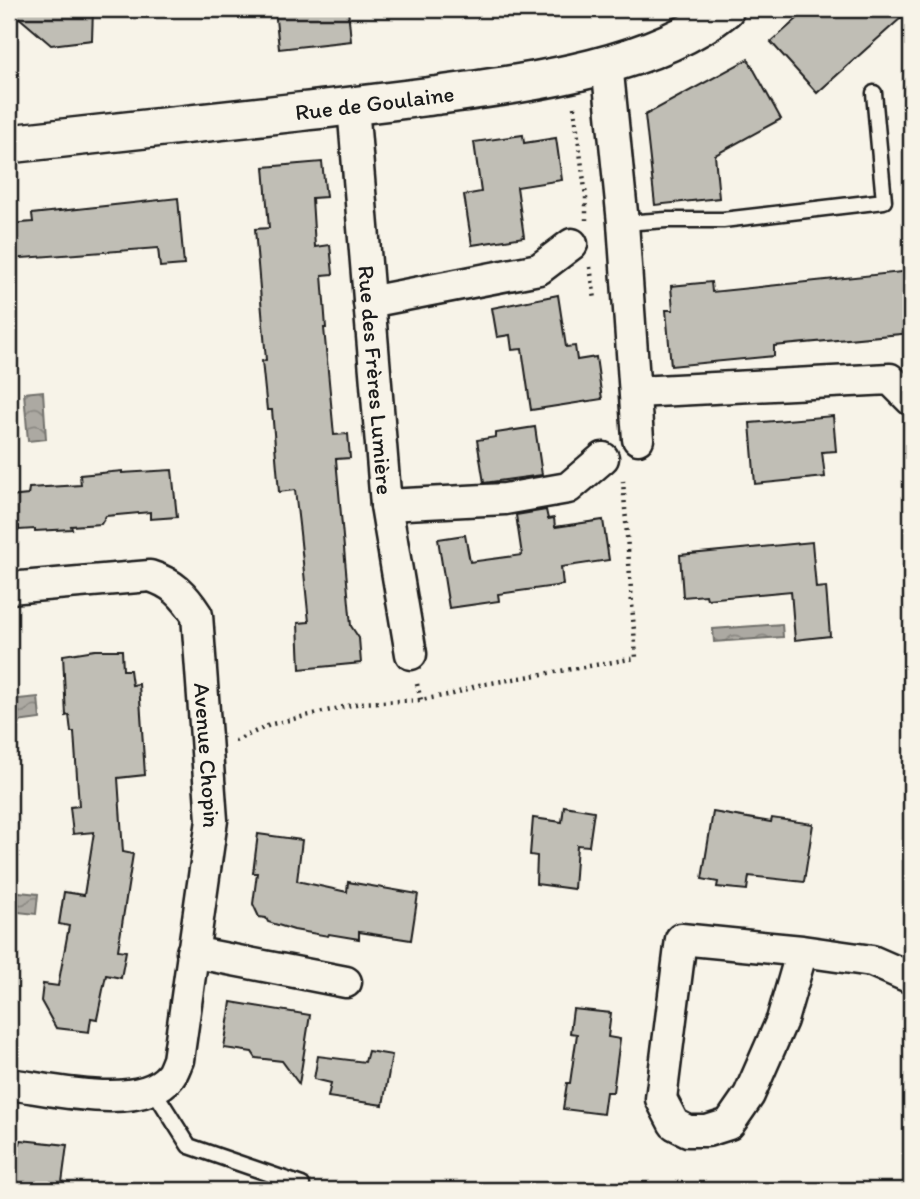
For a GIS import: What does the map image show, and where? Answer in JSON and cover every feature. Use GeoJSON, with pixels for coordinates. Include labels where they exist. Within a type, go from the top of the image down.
{"type":"FeatureCollection","features":[{"type":"Feature","properties":{"kind":"street","name":"Rue de Goulaine"},"geometry":{"type":"LineString","coordinates":[[9,144],[353,106],[568,75],[676,38],[711,20],[725,9]]}},
{"type":"Feature","properties":{"kind":"street"},"geometry":{"type":"LineString","coordinates":[[607,63],[623,223],[639,439]]}},
{"type":"Feature","properties":{"kind":"street","name":"Rue des Frères Lumière"},"geometry":{"type":"LineString","coordinates":[[353,106],[386,505],[411,654]]}},
{"type":"Feature","properties":{"kind":"street"},"geometry":{"type":"LineString","coordinates":[[369,302],[538,269],[572,244]]}},
{"type":"Feature","properties":{"kind":"street"},"geometry":{"type":"LineString","coordinates":[[636,392],[890,379],[911,400]]}},
{"type":"Feature","properties":{"kind":"street"},"geometry":{"type":"LineString","coordinates":[[386,505],[505,499],[568,488],[603,458]]}},
{"type":"Feature","properties":{"kind":"street","name":"Avenue Chopin"},"geometry":{"type":"LineString","coordinates":[[9,587],[150,576],[166,581],[185,595],[197,615],[212,820],[177,1059],[171,1075],[153,1089]]}},
{"type":"Feature","properties":{"kind":"street"},"geometry":{"type":"LineString","coordinates":[[802,951],[782,1020],[766,1060],[750,1095],[729,1124],[707,1131],[688,1131],[674,1124],[661,1099],[681,939],[802,951],[872,961],[911,978]]}},
{"type":"Feature","properties":{"kind":"street"},"geometry":{"type":"LineString","coordinates":[[192,952],[346,982]]}},
{"type":"Feature","properties":{"kind":"street"},"geometry":{"type":"LineString","coordinates":[[9,1084],[113,1097],[135,1096],[153,1089]]}},
{"type":"Feature","properties":{"kind":"lane"},"geometry":{"type":"LineString","coordinates":[[623,223],[723,220],[884,201],[874,93]]}},
{"type":"Feature","properties":{"kind":"lane"},"geometry":{"type":"LineString","coordinates":[[153,1089],[189,1146],[302,1185]]}},
{"type":"Feature","properties":{"kind":"water"},"geometry":{"type":"Polygon","coordinates":[[[43,391],[46,439],[28,441],[24,393],[43,391]]]}},
{"type":"Feature","properties":{"kind":"water"},"geometry":{"type":"Polygon","coordinates":[[[782,624],[783,637],[714,642],[713,629],[782,624]]]}},
{"type":"Feature","properties":{"kind":"water"},"geometry":{"type":"Polygon","coordinates":[[[38,697],[40,719],[9,723],[9,700],[38,697]]]}},
{"type":"Feature","properties":{"kind":"water"},"geometry":{"type":"Polygon","coordinates":[[[9,891],[38,894],[36,914],[9,911],[9,891]]]}},
{"type":"Feature","properties":{"kind":"building"},"geometry":{"type":"Polygon","coordinates":[[[9,9],[93,9],[92,40],[51,45],[9,9]]]}},
{"type":"Feature","properties":{"kind":"building"},"geometry":{"type":"Polygon","coordinates":[[[275,9],[348,9],[351,41],[279,49],[275,9]]]}},
{"type":"Feature","properties":{"kind":"building"},"geometry":{"type":"Polygon","coordinates":[[[808,9],[911,9],[817,93],[771,42],[808,9]]]}},
{"type":"Feature","properties":{"kind":"building"},"geometry":{"type":"Polygon","coordinates":[[[748,59],[781,119],[715,155],[719,198],[655,205],[645,115],[748,59]]]}},
{"type":"Feature","properties":{"kind":"building"},"geometry":{"type":"Polygon","coordinates":[[[523,135],[524,143],[556,138],[562,180],[517,187],[524,237],[472,245],[464,195],[481,192],[474,142],[523,135]]]}},
{"type":"Feature","properties":{"kind":"building"},"geometry":{"type":"Polygon","coordinates":[[[322,162],[326,197],[312,198],[315,247],[330,245],[333,274],[322,275],[324,328],[334,435],[348,434],[350,458],[336,459],[351,626],[359,638],[361,663],[300,669],[298,623],[309,622],[300,533],[295,490],[279,492],[272,410],[267,410],[262,361],[266,360],[255,229],[269,228],[264,167],[322,162]]]}},
{"type":"Feature","properties":{"kind":"building"},"geometry":{"type":"Polygon","coordinates":[[[178,198],[184,265],[160,267],[158,248],[9,259],[9,224],[33,222],[32,214],[178,198]]]}},
{"type":"Feature","properties":{"kind":"building"},"geometry":{"type":"Polygon","coordinates":[[[911,271],[911,333],[774,346],[774,356],[671,366],[666,310],[673,310],[671,286],[711,282],[712,292],[911,271]]]}},
{"type":"Feature","properties":{"kind":"building"},"geometry":{"type":"Polygon","coordinates":[[[558,295],[566,347],[575,346],[577,360],[596,357],[602,399],[531,410],[522,349],[512,350],[510,335],[497,337],[492,308],[558,295]]]}},
{"type":"Feature","properties":{"kind":"building"},"geometry":{"type":"Polygon","coordinates":[[[833,416],[836,451],[822,452],[825,477],[755,484],[750,423],[833,416]]]}},
{"type":"Feature","properties":{"kind":"building"},"geometry":{"type":"Polygon","coordinates":[[[535,427],[542,475],[484,483],[477,440],[496,437],[496,433],[535,427]]]}},
{"type":"Feature","properties":{"kind":"building"},"geometry":{"type":"Polygon","coordinates":[[[172,470],[177,517],[150,519],[150,512],[106,516],[101,524],[71,526],[72,529],[35,531],[19,530],[19,526],[9,527],[9,497],[28,495],[29,488],[81,485],[80,475],[172,470]]]}},
{"type":"Feature","properties":{"kind":"building"},"geometry":{"type":"Polygon","coordinates":[[[546,510],[548,519],[554,518],[555,527],[603,520],[609,560],[561,567],[563,585],[498,594],[499,601],[449,608],[438,539],[465,535],[470,562],[522,555],[516,515],[546,510]]]}},
{"type":"Feature","properties":{"kind":"building"},"geometry":{"type":"Polygon","coordinates":[[[812,542],[816,588],[826,587],[830,636],[795,640],[791,591],[707,599],[706,595],[683,597],[680,555],[812,542]]]}},
{"type":"Feature","properties":{"kind":"building"},"geometry":{"type":"Polygon","coordinates":[[[95,650],[122,650],[123,670],[130,670],[132,685],[139,684],[145,775],[118,778],[123,852],[133,854],[118,950],[126,951],[121,978],[106,975],[97,1019],[91,1018],[89,1032],[56,1028],[41,1001],[43,984],[58,986],[69,926],[59,924],[64,892],[84,895],[94,832],[73,834],[70,807],[79,806],[74,732],[71,732],[69,715],[66,716],[63,655],[95,650]]]}},
{"type":"Feature","properties":{"kind":"building"},"geometry":{"type":"Polygon","coordinates":[[[564,806],[594,811],[589,846],[577,845],[574,889],[536,884],[537,856],[530,855],[533,818],[562,822],[564,806]]]}},
{"type":"Feature","properties":{"kind":"building"},"geometry":{"type":"Polygon","coordinates":[[[713,812],[771,822],[772,818],[813,824],[804,882],[749,876],[747,890],[717,887],[718,882],[702,879],[713,812]]]}},
{"type":"Feature","properties":{"kind":"building"},"geometry":{"type":"Polygon","coordinates":[[[258,834],[302,840],[297,881],[347,892],[348,882],[418,894],[411,940],[359,932],[359,939],[328,936],[294,930],[259,917],[253,904],[257,873],[253,873],[258,834]]]}},
{"type":"Feature","properties":{"kind":"building"},"geometry":{"type":"Polygon","coordinates":[[[231,1002],[310,1015],[299,1084],[282,1061],[256,1058],[252,1052],[224,1048],[231,1002]]]}},
{"type":"Feature","properties":{"kind":"building"},"geometry":{"type":"Polygon","coordinates":[[[573,1009],[611,1013],[608,1037],[620,1039],[613,1092],[606,1092],[603,1114],[563,1109],[567,1083],[570,1083],[577,1034],[570,1033],[573,1009]]]}},
{"type":"Feature","properties":{"kind":"building"},"geometry":{"type":"Polygon","coordinates":[[[368,1051],[392,1055],[383,1105],[328,1097],[331,1083],[314,1079],[318,1056],[365,1062],[368,1051]]]}},
{"type":"Feature","properties":{"kind":"building"},"geometry":{"type":"Polygon","coordinates":[[[21,1140],[67,1145],[61,1190],[35,1190],[35,1186],[9,1183],[9,1143],[20,1144],[21,1140]]]}}]}
